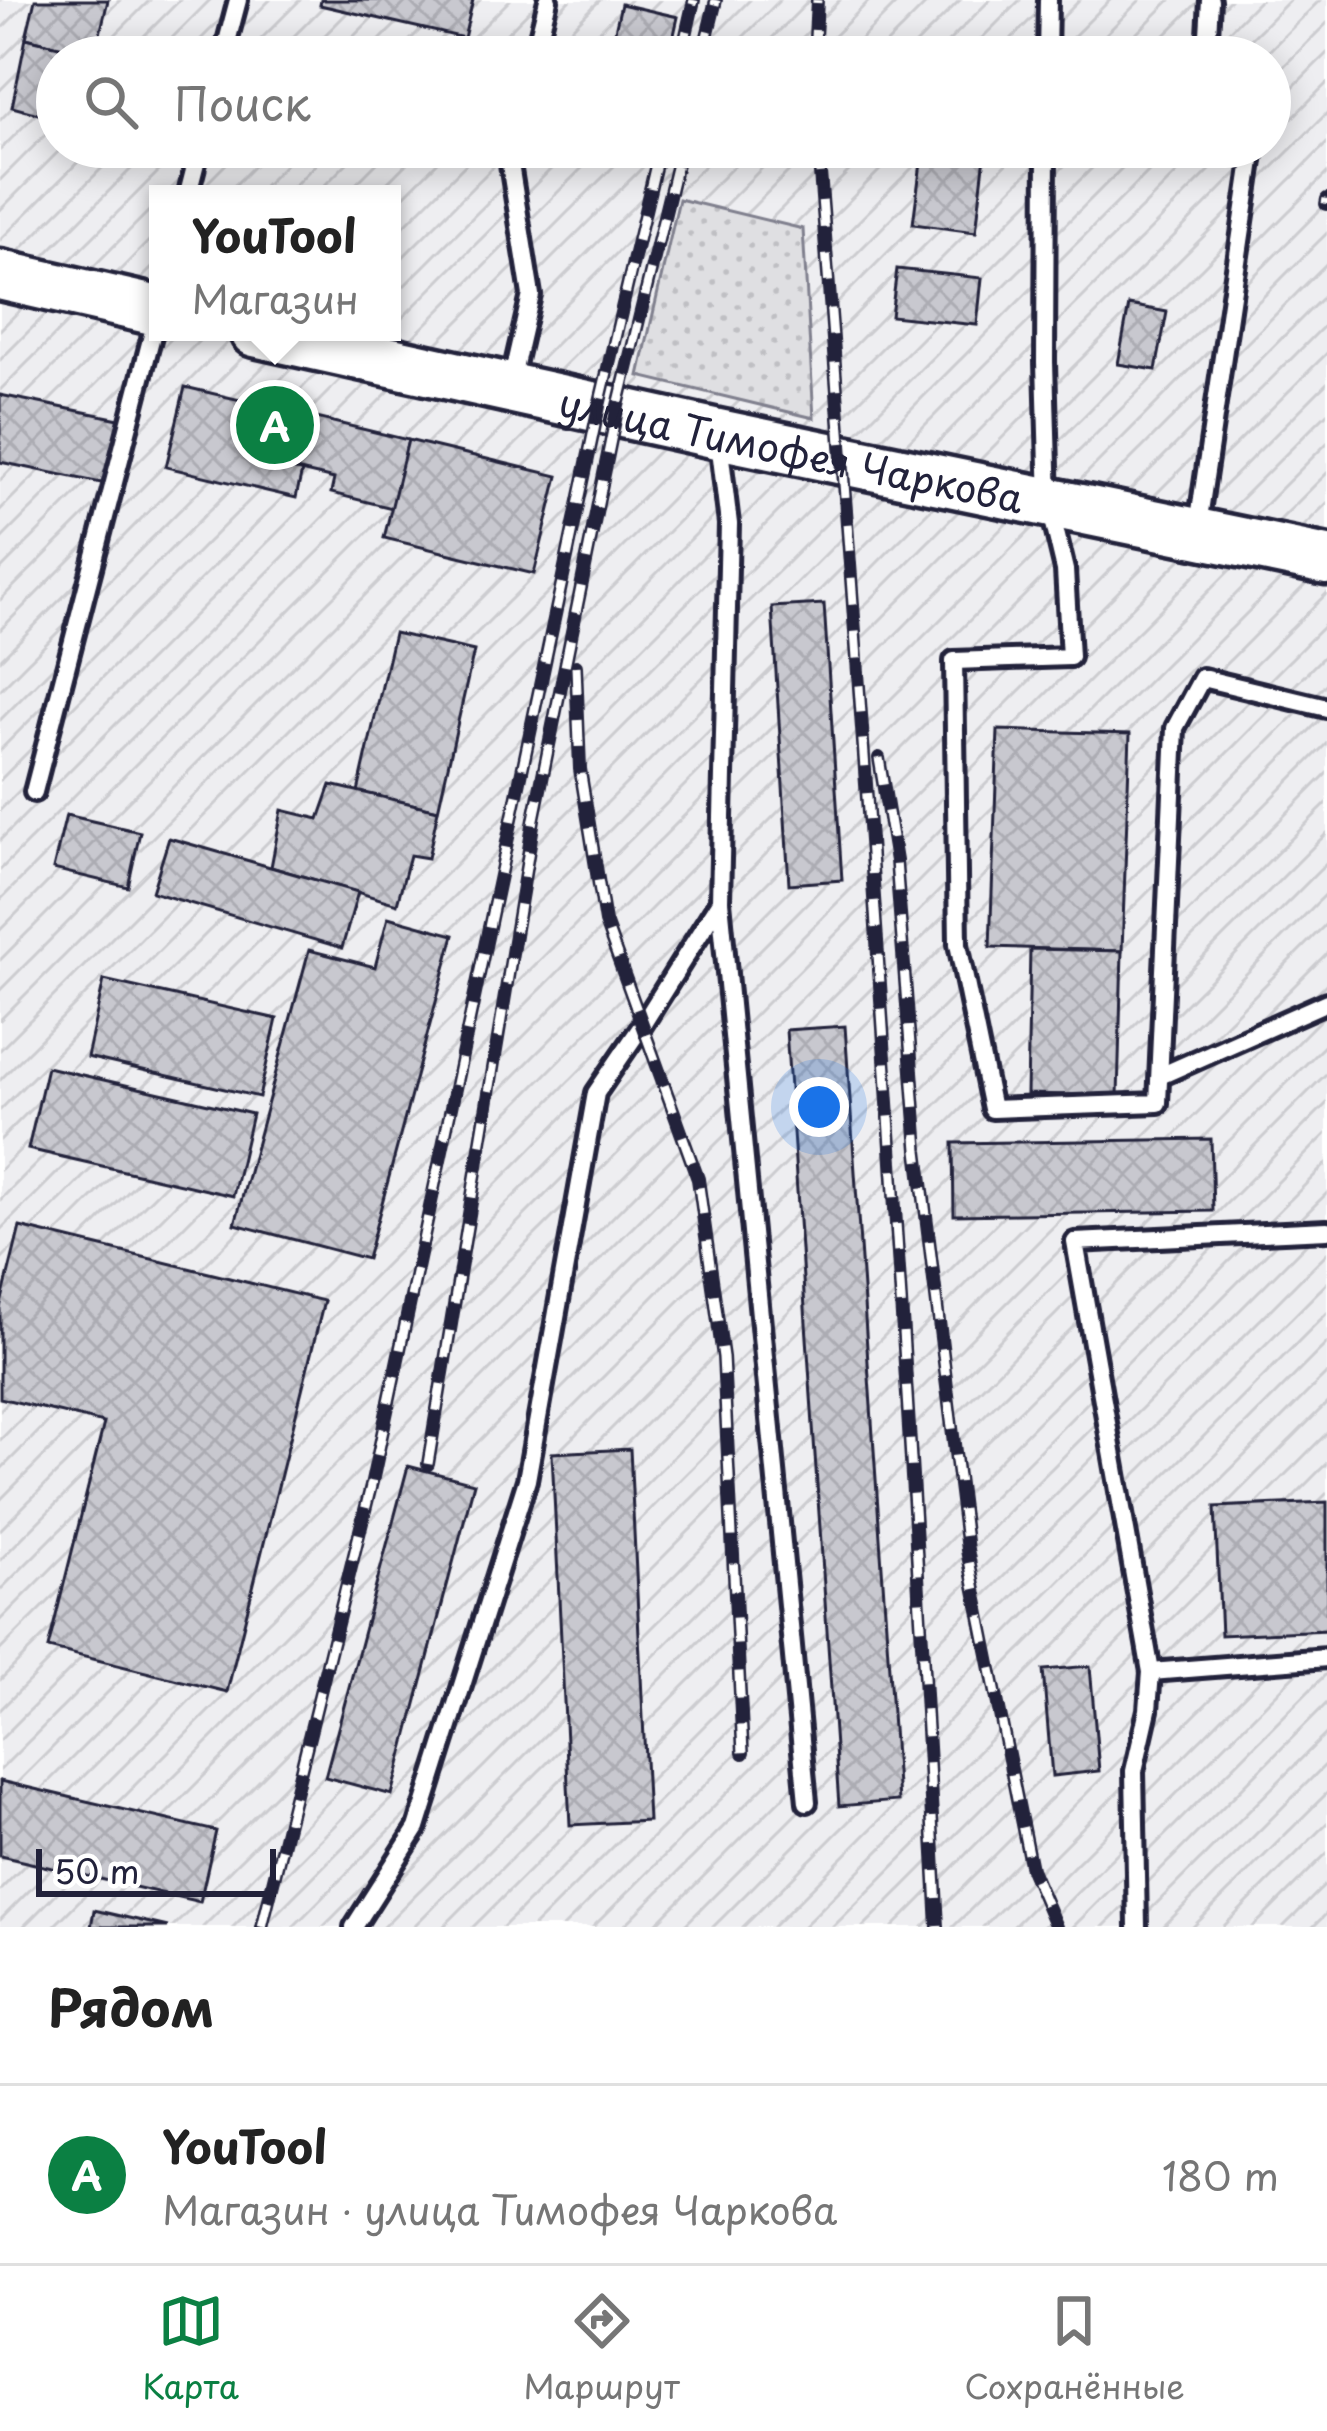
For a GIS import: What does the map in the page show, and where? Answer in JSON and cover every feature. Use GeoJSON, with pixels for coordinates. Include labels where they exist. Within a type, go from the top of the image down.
{"type":"FeatureCollection","features":[{"type":"Feature","properties":{"kind":"main road"},"geometry":{"type":"LineString","coordinates":[[0,275],[149,310]]}},
{"type":"Feature","properties":{"kind":"main road","name":"улица Тимофея Чаркова"},"geometry":{"type":"LineString","coordinates":[[296,341],[1327,560]]}},
{"type":"Feature","properties":{"kind":"lane"},"geometry":{"type":"LineString","coordinates":[[229,36],[238,0]]}},
{"type":"Feature","properties":{"kind":"lane"},"geometry":{"type":"LineString","coordinates":[[540,36],[548,0]]}},
{"type":"Feature","properties":{"kind":"lane"},"geometry":{"type":"LineString","coordinates":[[1047,36],[1048,0]]}},
{"type":"Feature","properties":{"kind":"lane"},"geometry":{"type":"LineString","coordinates":[[1209,36],[1210,0]]}},
{"type":"Feature","properties":{"kind":"lane"},"geometry":{"type":"LineString","coordinates":[[510,388],[531,295],[511,168]]}},
{"type":"Feature","properties":{"kind":"lane"},"geometry":{"type":"LineString","coordinates":[[1046,168],[1049,502],[1065,570],[1070,657],[954,661],[958,944],[992,1109],[1158,1103],[1175,728],[1202,678],[1327,708]]}},
{"type":"Feature","properties":{"kind":"lane"},"geometry":{"type":"LineString","coordinates":[[1197,533],[1251,168]]}},
{"type":"Feature","properties":{"kind":"lane"},"geometry":{"type":"LineString","coordinates":[[34,792],[151,341]]}},
{"type":"Feature","properties":{"kind":"lane"},"geometry":{"type":"LineString","coordinates":[[718,434],[729,524],[720,901],[807,1802]]}},
{"type":"Feature","properties":{"kind":"lane"},"geometry":{"type":"LineString","coordinates":[[354,1927],[417,1828],[527,1480],[596,1094],[720,901]]}},
{"type":"Feature","properties":{"kind":"lane"},"geometry":{"type":"LineString","coordinates":[[1160,1076],[1327,1002]]}},
{"type":"Feature","properties":{"kind":"lane"},"geometry":{"type":"LineString","coordinates":[[1137,1927],[1134,1771],[1151,1672],[1075,1242],[1327,1230]]}},
{"type":"Feature","properties":{"kind":"lane"},"geometry":{"type":"LineString","coordinates":[[1151,1672],[1327,1658]]}},
{"type":"Feature","properties":{"kind":"shaded area"},"geometry":{"type":"Polygon","coordinates":[[[0,0],[1327,0],[1327,1927],[0,1927],[0,0]]]}},
{"type":"Feature","properties":{"kind":"shaded area"},"geometry":{"type":"Polygon","coordinates":[[[679,199],[803,229],[814,418],[639,376],[679,199]]]}},
{"type":"Feature","properties":{"kind":"building"},"geometry":{"type":"Polygon","coordinates":[[[35,0],[108,0],[99,36],[26,38],[35,0]]]}},
{"type":"Feature","properties":{"kind":"building"},"geometry":{"type":"Polygon","coordinates":[[[321,0],[473,0],[464,36],[320,5],[321,0]]]}},
{"type":"Feature","properties":{"kind":"building"},"geometry":{"type":"Polygon","coordinates":[[[621,4],[678,17],[674,36],[614,36],[621,4]]]}},
{"type":"Feature","properties":{"kind":"building"},"geometry":{"type":"Polygon","coordinates":[[[26,38],[36,40],[36,113],[12,107],[26,38]]]}},
{"type":"Feature","properties":{"kind":"building"},"geometry":{"type":"Polygon","coordinates":[[[920,168],[984,168],[976,232],[913,224],[920,168]]]}},
{"type":"Feature","properties":{"kind":"building"},"geometry":{"type":"Polygon","coordinates":[[[897,269],[982,278],[977,325],[891,316],[897,269]]]}},
{"type":"Feature","properties":{"kind":"building"},"geometry":{"type":"Polygon","coordinates":[[[1129,305],[1167,312],[1156,370],[1118,364],[1129,305]]]}},
{"type":"Feature","properties":{"kind":"building"},"geometry":{"type":"Polygon","coordinates":[[[185,387],[300,414],[287,468],[302,471],[296,498],[166,467],[185,387]]]}},
{"type":"Feature","properties":{"kind":"building"},"geometry":{"type":"Polygon","coordinates":[[[0,395],[119,419],[106,484],[0,462],[0,395]]]}},
{"type":"Feature","properties":{"kind":"building"},"geometry":{"type":"Polygon","coordinates":[[[300,414],[408,440],[392,508],[331,493],[334,479],[287,468],[300,414]]]}},
{"type":"Feature","properties":{"kind":"building"},"geometry":{"type":"Polygon","coordinates":[[[408,440],[558,476],[534,574],[384,538],[408,440]]]}},
{"type":"Feature","properties":{"kind":"building"},"geometry":{"type":"Polygon","coordinates":[[[824,604],[842,880],[789,884],[772,607],[824,604]]]}},
{"type":"Feature","properties":{"kind":"building"},"geometry":{"type":"Polygon","coordinates":[[[394,633],[474,651],[438,810],[358,792],[394,633]]]}},
{"type":"Feature","properties":{"kind":"building"},"geometry":{"type":"Polygon","coordinates":[[[998,730],[1130,734],[1122,951],[990,947],[998,730]]]}},
{"type":"Feature","properties":{"kind":"building"},"geometry":{"type":"Polygon","coordinates":[[[331,785],[438,810],[428,858],[410,855],[397,904],[271,867],[282,810],[319,819],[331,785]]]}},
{"type":"Feature","properties":{"kind":"building"},"geometry":{"type":"Polygon","coordinates":[[[66,815],[140,832],[128,887],[53,869],[66,815]]]}},
{"type":"Feature","properties":{"kind":"building"},"geometry":{"type":"Polygon","coordinates":[[[169,838],[358,892],[342,948],[152,892],[169,838]]]}},
{"type":"Feature","properties":{"kind":"building"},"geometry":{"type":"Polygon","coordinates":[[[388,917],[454,935],[367,1259],[235,1224],[309,950],[375,967],[388,917]]]}},
{"type":"Feature","properties":{"kind":"building"},"geometry":{"type":"Polygon","coordinates":[[[1030,949],[1122,951],[1118,1096],[1027,1094],[1030,949]]]}},
{"type":"Feature","properties":{"kind":"building"},"geometry":{"type":"Polygon","coordinates":[[[104,980],[277,1019],[259,1097],[87,1057],[104,980]]]}},
{"type":"Feature","properties":{"kind":"building"},"geometry":{"type":"Polygon","coordinates":[[[845,1026],[898,1801],[839,1806],[786,1030],[845,1026]]]}},
{"type":"Feature","properties":{"kind":"building"},"geometry":{"type":"Polygon","coordinates":[[[47,1067],[252,1114],[233,1196],[28,1149],[47,1067]]]}},
{"type":"Feature","properties":{"kind":"building"},"geometry":{"type":"Polygon","coordinates":[[[1211,1139],[1213,1211],[954,1215],[953,1143],[1211,1139]]]}},
{"type":"Feature","properties":{"kind":"building"},"geometry":{"type":"Polygon","coordinates":[[[20,1227],[324,1301],[227,1692],[48,1648],[104,1423],[0,1398],[0,1308],[20,1227]]]}},
{"type":"Feature","properties":{"kind":"building"},"geometry":{"type":"Polygon","coordinates":[[[630,1449],[648,1821],[570,1825],[552,1453],[630,1449]]]}},
{"type":"Feature","properties":{"kind":"building"},"geometry":{"type":"Polygon","coordinates":[[[408,1466],[474,1483],[392,1795],[325,1777],[408,1466]]]}},
{"type":"Feature","properties":{"kind":"building"},"geometry":{"type":"Polygon","coordinates":[[[1327,1502],[1327,1630],[1221,1635],[1215,1507],[1327,1502]]]}},
{"type":"Feature","properties":{"kind":"building"},"geometry":{"type":"Polygon","coordinates":[[[1090,1666],[1099,1771],[1052,1776],[1043,1670],[1090,1666]]]}},
{"type":"Feature","properties":{"kind":"building"},"geometry":{"type":"Polygon","coordinates":[[[0,1781],[216,1831],[200,1902],[0,1856],[0,1781]]]}},
{"type":"Feature","properties":{"kind":"building"},"geometry":{"type":"Polygon","coordinates":[[[94,1910],[168,1927],[91,1927],[94,1910]]]}},
{"type":"Feature","properties":{"kind":"railway"},"geometry":{"type":"LineString","coordinates":[[686,36],[694,0]]}},
{"type":"Feature","properties":{"kind":"railway"},"geometry":{"type":"LineString","coordinates":[[707,36],[716,0]]}},
{"type":"Feature","properties":{"kind":"railway"},"geometry":{"type":"LineString","coordinates":[[815,36],[817,0]]}},
{"type":"Feature","properties":{"kind":"railway"},"geometry":{"type":"LineString","coordinates":[[262,1927],[372,1482],[599,406],[655,168]]}},
{"type":"Feature","properties":{"kind":"railway"},"geometry":{"type":"LineString","coordinates":[[428,1464],[534,819],[617,410],[676,168]]}},
{"type":"Feature","properties":{"kind":"railway"},"geometry":{"type":"LineString","coordinates":[[820,168],[884,1037],[938,1927]]}},
{"type":"Feature","properties":{"kind":"railway"},"geometry":{"type":"LineString","coordinates":[[1326,204],[1327,199]]}},
{"type":"Feature","properties":{"kind":"railway"},"geometry":{"type":"LineString","coordinates":[[576,666],[580,769],[605,922],[698,1179],[723,1357],[743,1753]]}},
{"type":"Feature","properties":{"kind":"railway"},"geometry":{"type":"LineString","coordinates":[[879,758],[896,861],[918,1150],[967,1550],[1031,1869],[1056,1927]]}},
{"type":"Feature","properties":{"kind":"place","name":"YouTool"},"geometry":{"type":"Point","coordinates":[275,425]}}]}
